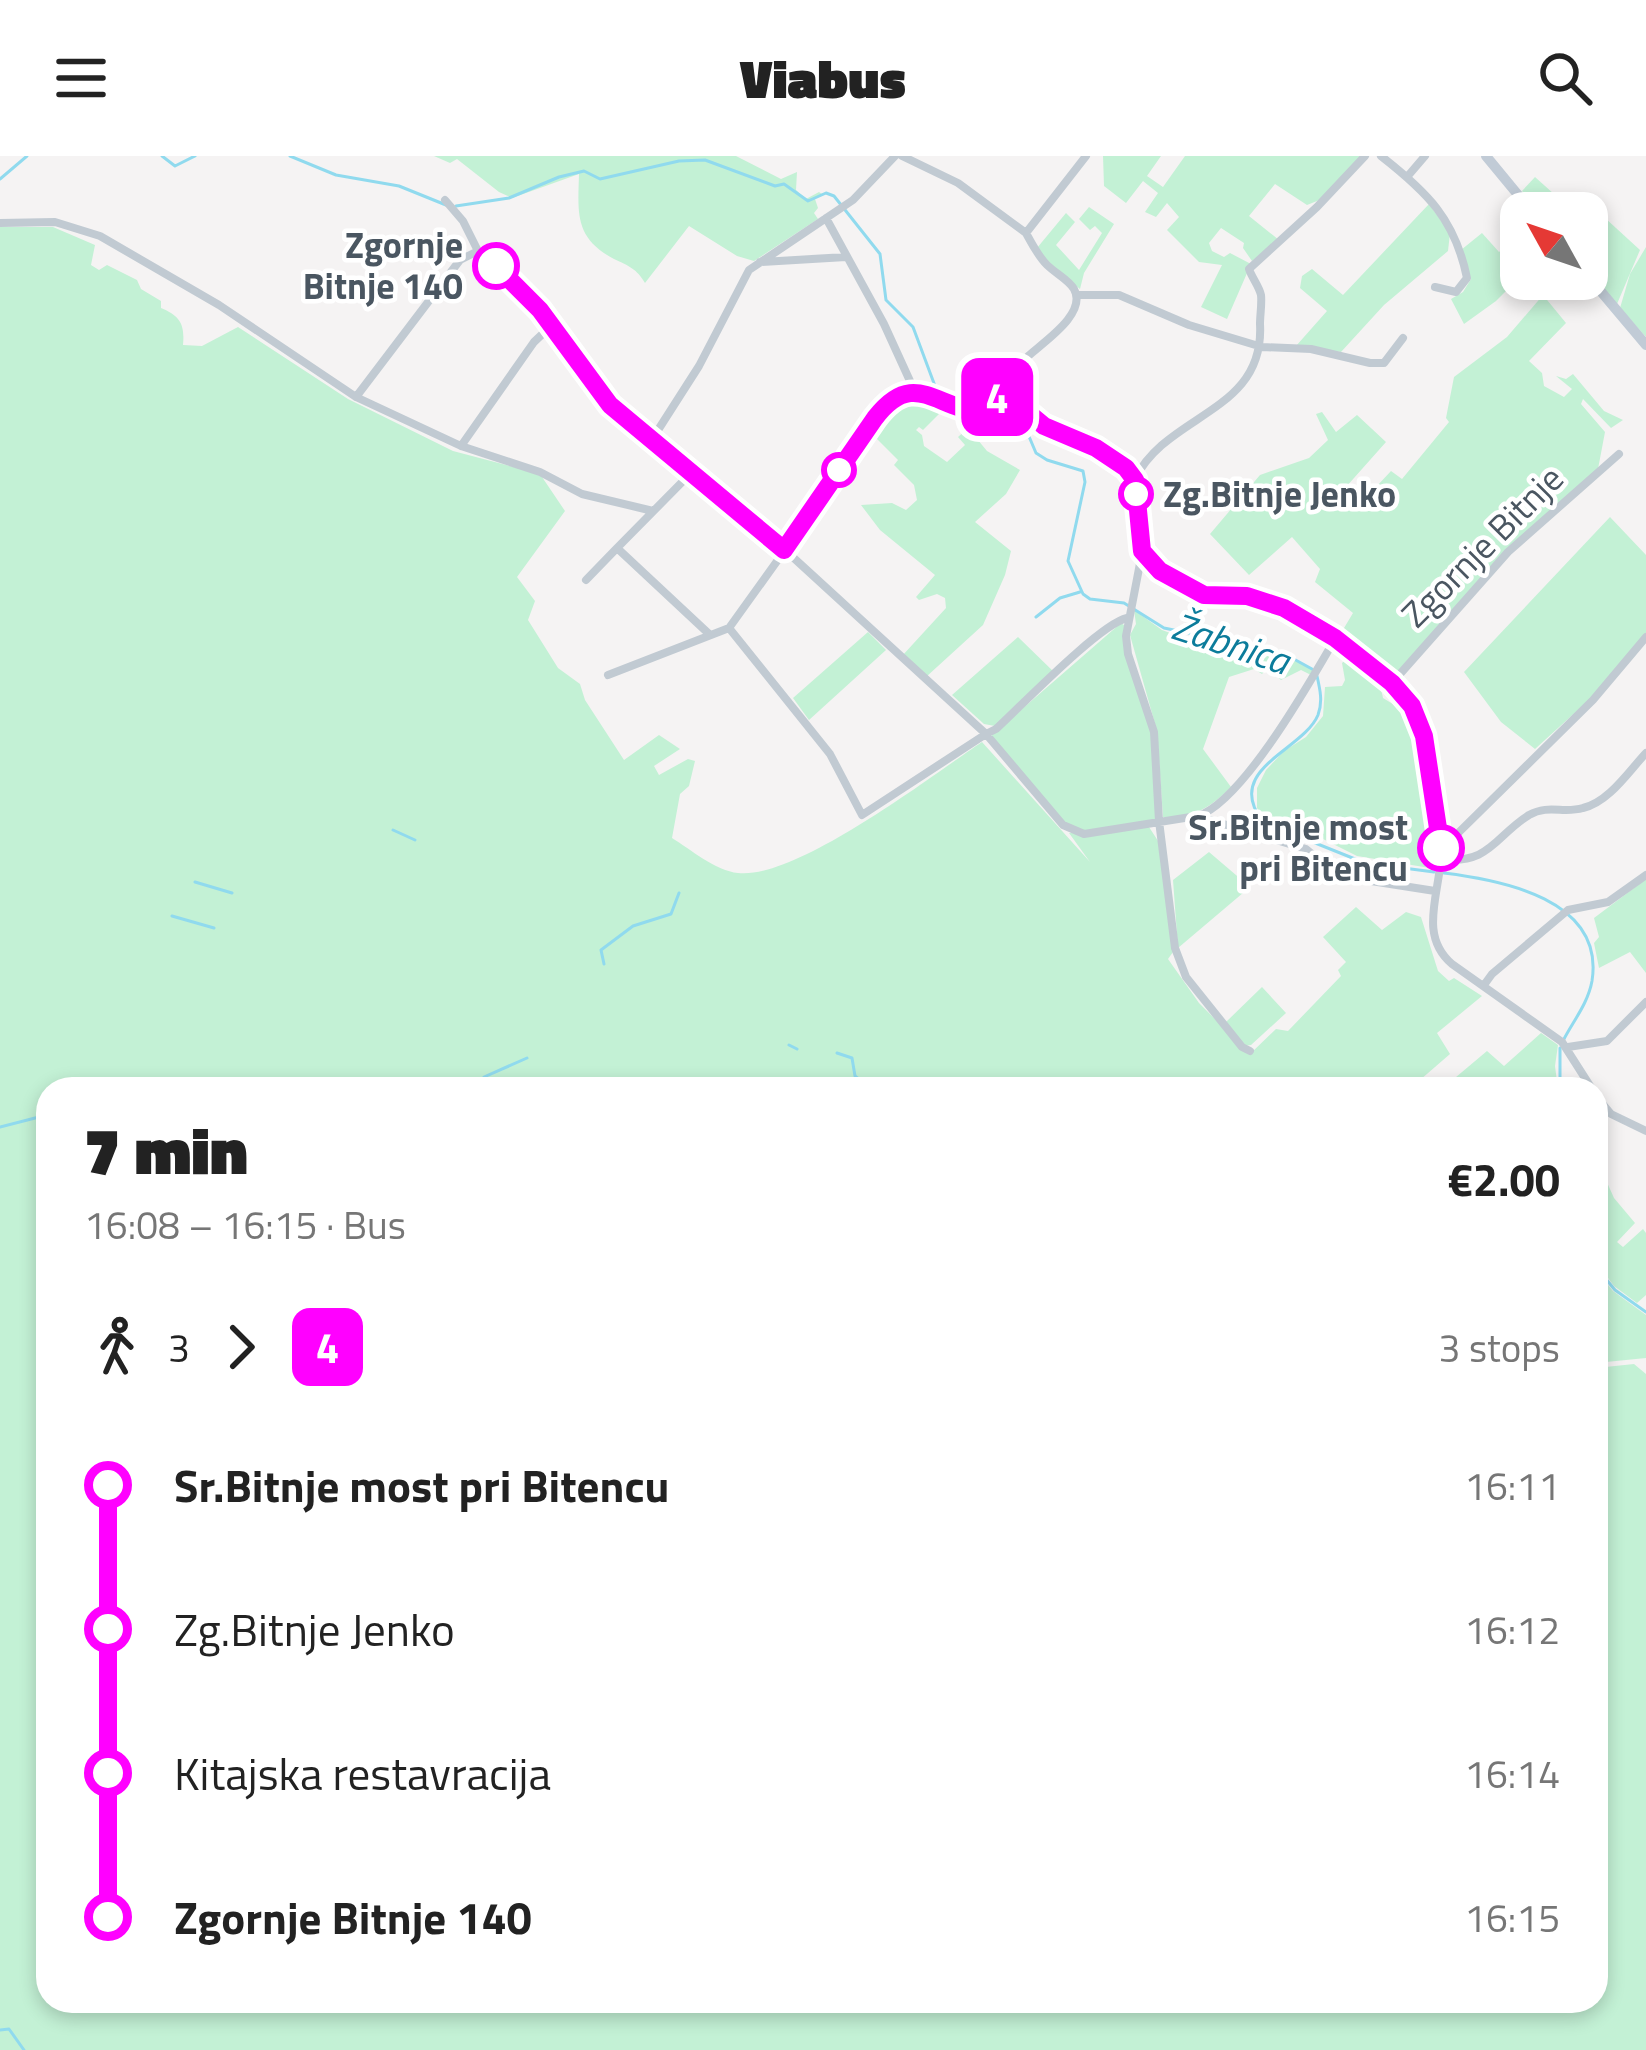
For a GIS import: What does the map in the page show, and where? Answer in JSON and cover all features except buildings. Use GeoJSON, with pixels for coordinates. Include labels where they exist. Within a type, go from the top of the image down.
{"type":"FeatureCollection","features":[{"type":"Feature","properties":{"kind":"main road"},"geometry":{"type":"LineString","coordinates":[[1486,156],[1516,192]]}},
{"type":"Feature","properties":{"kind":"main road"},"geometry":{"type":"LineString","coordinates":[[1608,300],[1646,345]]}},
{"type":"Feature","properties":{"kind":"street"},"geometry":{"type":"LineString","coordinates":[[608,674],[729,628],[881,410],[895,398],[915,392],[974,412],[987,406],[1027,356],[1054,336],[1075,307],[1074,286],[1045,263],[1026,233],[958,183],[898,156],[842,207],[758,262],[741,280],[699,366],[652,441]]}},
{"type":"Feature","properties":{"kind":"street"},"geometry":{"type":"LineString","coordinates":[[1026,233],[1086,156]]}},
{"type":"Feature","properties":{"kind":"street"},"geometry":{"type":"LineString","coordinates":[[1135,480],[1167,439],[1237,391],[1262,347],[1261,295],[1249,269],[1318,207],[1365,156]]}},
{"type":"Feature","properties":{"kind":"street"},"geometry":{"type":"LineString","coordinates":[[1381,156],[1445,215],[1467,278],[1456,292],[1435,287]]}},
{"type":"Feature","properties":{"kind":"street"},"geometry":{"type":"LineString","coordinates":[[1407,177],[1425,156]]}},
{"type":"Feature","properties":{"kind":"street"},"geometry":{"type":"LineString","coordinates":[[445,200],[478,251],[552,325],[609,404],[784,550],[986,734],[1063,826],[1084,834],[1197,816],[1221,803],[1273,742],[1335,638]]}},
{"type":"Feature","properties":{"kind":"street"},"geometry":{"type":"LineString","coordinates":[[826,218],[915,392]]}},
{"type":"Feature","properties":{"kind":"street"},"geometry":{"type":"LineString","coordinates":[[0,223],[55,222],[100,236],[219,305],[356,397],[461,446],[540,472],[582,494],[653,511]]}},
{"type":"Feature","properties":{"kind":"street"},"geometry":{"type":"LineString","coordinates":[[356,397],[460,260],[478,251]]}},
{"type":"Feature","properties":{"kind":"street"},"geometry":{"type":"LineString","coordinates":[[758,262],[846,256]]}},
{"type":"Feature","properties":{"kind":"street"},"geometry":{"type":"LineString","coordinates":[[1076,295],[1119,295],[1189,325],[1262,347],[1311,349],[1370,363],[1384,363],[1403,338]]}},
{"type":"Feature","properties":{"kind":"street"},"geometry":{"type":"LineString","coordinates":[[461,446],[534,342],[552,325]]}},
{"type":"Feature","properties":{"kind":"street"},"geometry":{"type":"LineString","coordinates":[[1000,394],[1044,426],[1118,461],[1135,480],[1142,551],[1128,614],[1129,654],[1154,732],[1160,821],[1179,963],[1242,1047],[1250,1051]]}},
{"type":"Feature","properties":{"kind":"street","name":"Zgornje Bitnje"},"geometry":{"type":"LineString","coordinates":[[1392,683],[1508,552],[1619,454]]}},
{"type":"Feature","properties":{"kind":"street"},"geometry":{"type":"LineString","coordinates":[[586,580],[692,472]]}},
{"type":"Feature","properties":{"kind":"street"},"geometry":{"type":"LineString","coordinates":[[617,548],[708,633]]}},
{"type":"Feature","properties":{"kind":"street"},"geometry":{"type":"LineString","coordinates":[[1142,551],[1151,565],[1192,590],[1215,597],[1247,596],[1310,621],[1392,683],[1412,706],[1424,736],[1440,841],[1432,921],[1438,949],[1452,964],[1556,1037],[1585,1077]]}},
{"type":"Feature","properties":{"kind":"street"},"geometry":{"type":"LineString","coordinates":[[729,628],[830,754],[862,815],[986,734],[1128,614]]}},
{"type":"Feature","properties":{"kind":"street"},"geometry":{"type":"LineString","coordinates":[[1440,841],[1450,841],[1480,815],[1593,700],[1646,637]]}},
{"type":"Feature","properties":{"kind":"street"},"geometry":{"type":"LineString","coordinates":[[1441,861],[1483,855],[1529,816],[1550,806],[1586,808],[1603,798],[1646,753]]}},
{"type":"Feature","properties":{"kind":"street"},"geometry":{"type":"LineString","coordinates":[[1197,816],[1306,849],[1339,876],[1436,886]]}},
{"type":"Feature","properties":{"kind":"street"},"geometry":{"type":"LineString","coordinates":[[1484,985],[1565,913],[1608,902],[1646,875]]}},
{"type":"Feature","properties":{"kind":"street"},"geometry":{"type":"LineString","coordinates":[[1568,1048],[1606,1041],[1646,1002]]}},
{"type":"Feature","properties":{"kind":"street"},"geometry":{"type":"LineString","coordinates":[[1608,1110],[1646,1131]]}},
{"type":"Feature","properties":{"kind":"green space"},"geometry":{"type":"Polygon","coordinates":[[[434,156],[736,156],[781,179],[797,172],[796,190],[806,199],[822,194],[815,199],[818,219],[754,261],[737,256],[689,226],[645,283],[585,233],[579,212],[579,174],[512,198],[457,159],[450,163],[434,156]]]}},
{"type":"Feature","properties":{"kind":"green space"},"geometry":{"type":"Polygon","coordinates":[[[1103,156],[1161,156],[1147,176],[1163,187],[1185,156],[1362,156],[1322,199],[1307,205],[1275,184],[1249,216],[1279,240],[1252,261],[1244,243],[1221,228],[1209,243],[1212,251],[1224,257],[1230,253],[1251,264],[1227,319],[1201,307],[1222,265],[1199,262],[1167,230],[1179,217],[1167,203],[1156,217],[1145,212],[1158,193],[1143,181],[1126,203],[1104,186],[1103,156]]]}},
{"type":"Feature","properties":{"kind":"green space"},"geometry":{"type":"Polygon","coordinates":[[[1535,177],[1552,192],[1523,192],[1535,177]]]}},
{"type":"Feature","properties":{"kind":"green space"},"geometry":{"type":"Polygon","coordinates":[[[1429,204],[1450,233],[1448,251],[1384,305],[1341,352],[1296,346],[1327,311],[1300,288],[1302,276],[1312,269],[1343,295],[1429,204]]]}},
{"type":"Feature","properties":{"kind":"green space"},"geometry":{"type":"Polygon","coordinates":[[[1089,207],[1114,224],[1084,273],[1080,289],[1037,248],[1066,213],[1075,222],[1056,245],[1079,270],[1102,233],[1095,226],[1090,230],[1079,219],[1089,207]]]}},
{"type":"Feature","properties":{"kind":"green space"},"geometry":{"type":"Polygon","coordinates":[[[1608,221],[1640,250],[1617,304],[1608,293],[1608,221]]]}},
{"type":"Feature","properties":{"kind":"green space"},"geometry":{"type":"Polygon","coordinates":[[[0,227],[53,227],[95,245],[91,265],[99,270],[107,265],[137,280],[141,289],[161,301],[161,308],[180,322],[183,345],[202,346],[238,327],[348,399],[453,451],[540,474],[565,511],[517,577],[535,601],[528,620],[558,668],[580,684],[585,700],[624,760],[659,735],[680,749],[654,766],[659,775],[688,759],[695,761],[689,786],[680,794],[672,838],[712,864],[738,873],[763,871],[793,860],[863,823],[982,742],[1090,862],[1069,833],[1149,827],[1160,844],[1173,952],[1168,959],[1199,1003],[1250,1054],[1276,1029],[1288,1031],[1341,976],[1338,970],[1346,962],[1323,937],[1356,907],[1382,930],[1406,912],[1421,917],[1438,971],[1482,996],[1437,1033],[1450,1054],[1423,1077],[36,1077],[36,2013],[1608,2013],[1608,1367],[1634,1364],[1646,1374],[1646,2050],[0,2050],[0,227]]]}},
{"type":"Feature","properties":{"kind":"green space"},"geometry":{"type":"Polygon","coordinates":[[[1482,233],[1500,251],[1500,297],[1464,324],[1451,299],[1471,279],[1461,250],[1482,233]]]}},
{"type":"Feature","properties":{"kind":"green space"},"geometry":{"type":"Polygon","coordinates":[[[1646,247],[1646,337],[1620,308],[1630,274],[1646,247]]]}},
{"type":"Feature","properties":{"kind":"green space"},"geometry":{"type":"Polygon","coordinates":[[[1539,300],[1547,300],[1566,323],[1529,361],[1542,373],[1544,386],[1564,397],[1572,389],[1556,376],[1566,379],[1573,374],[1604,411],[1623,420],[1611,428],[1583,399],[1581,404],[1605,432],[1598,469],[1507,549],[1392,678],[1338,638],[1353,613],[1315,582],[1320,569],[1292,537],[1249,575],[1210,534],[1260,475],[1309,458],[1328,440],[1316,414],[1322,412],[1336,432],[1357,415],[1386,442],[1346,487],[1362,502],[1391,471],[1402,479],[1449,422],[1454,377],[1507,337],[1539,300]]]}},
{"type":"Feature","properties":{"kind":"green space"},"geometry":{"type":"Polygon","coordinates":[[[937,401],[946,407],[923,430],[916,430],[924,446],[947,462],[965,445],[958,437],[968,428],[987,451],[1020,470],[1006,494],[975,522],[1011,551],[983,625],[926,677],[902,656],[946,608],[945,598],[937,594],[916,597],[935,575],[880,530],[861,505],[892,503],[906,510],[917,500],[914,485],[894,465],[898,460],[870,432],[892,404],[937,401]]]}},
{"type":"Feature","properties":{"kind":"green space"},"geometry":{"type":"Polygon","coordinates":[[[1610,517],[1646,555],[1646,634],[1590,699],[1535,749],[1501,722],[1464,672],[1610,517]]]}},
{"type":"Feature","properties":{"kind":"green space"},"geometry":{"type":"Polygon","coordinates":[[[1134,610],[1181,637],[1210,637],[1282,655],[1315,670],[1311,675],[1301,670],[1281,680],[1274,674],[1281,663],[1275,660],[1262,674],[1254,669],[1229,677],[1203,749],[1231,787],[1192,814],[1163,817],[1157,731],[1130,635],[1136,624],[1134,610]]]}},
{"type":"Feature","properties":{"kind":"green space"},"geometry":{"type":"Polygon","coordinates":[[[1121,623],[1152,737],[1157,820],[1085,831],[1063,823],[990,737],[1121,623]]]}},
{"type":"Feature","properties":{"kind":"green space"},"geometry":{"type":"Polygon","coordinates":[[[868,632],[886,650],[809,720],[793,698],[868,632]]]}},
{"type":"Feature","properties":{"kind":"green space"},"geometry":{"type":"Polygon","coordinates":[[[1018,637],[1056,674],[995,726],[984,724],[952,695],[1018,637]]]}},
{"type":"Feature","properties":{"kind":"green space"},"geometry":{"type":"Polygon","coordinates":[[[1345,660],[1370,674],[1383,698],[1401,709],[1414,740],[1422,744],[1436,869],[1357,856],[1263,818],[1257,808],[1257,788],[1266,770],[1323,716],[1325,687],[1342,686],[1345,660]]]}},
{"type":"Feature","properties":{"kind":"green space"},"geometry":{"type":"Polygon","coordinates":[[[1209,852],[1250,887],[1178,948],[1173,880],[1209,852]]]}},
{"type":"Feature","properties":{"kind":"green space"},"geometry":{"type":"Polygon","coordinates":[[[1646,879],[1646,973],[1630,952],[1599,968],[1594,918],[1646,879]]]}},
{"type":"Feature","properties":{"kind":"green space"},"geometry":{"type":"Polygon","coordinates":[[[1262,987],[1286,1013],[1244,1046],[1226,1022],[1262,987]]]}},
{"type":"Feature","properties":{"kind":"green space"},"geometry":{"type":"Polygon","coordinates":[[[1541,1033],[1558,1045],[1556,1077],[1456,1077],[1487,1051],[1504,1066],[1541,1033]]]}},
{"type":"Feature","properties":{"kind":"green space"},"geometry":{"type":"Polygon","coordinates":[[[1608,1185],[1635,1223],[1617,1242],[1623,1247],[1643,1229],[1646,1233],[1646,1295],[1637,1303],[1608,1278],[1608,1185]]]}},
{"type":"Feature","properties":{"kind":"green space"},"geometry":{"type":"Polygon","coordinates":[[[1608,1285],[1646,1315],[1646,1358],[1608,1362],[1608,1285]]]}},
{"type":"Feature","properties":{"kind":"waterway"},"geometry":{"type":"LineString","coordinates":[[0,179],[27,156]]}},
{"type":"Feature","properties":{"kind":"waterway"},"geometry":{"type":"LineString","coordinates":[[162,156],[175,166],[195,156]]}},
{"type":"Feature","properties":{"kind":"waterway"},"geometry":{"type":"LineString","coordinates":[[290,156],[336,175],[399,186],[446,205]]}},
{"type":"Feature","properties":{"kind":"waterway","name":"Žabnica"},"geometry":{"type":"LineString","coordinates":[[456,206],[509,198],[584,171],[600,179],[679,161],[705,160],[775,186],[784,184],[808,201],[826,193],[834,196],[880,254],[886,300],[913,327],[935,386],[969,403],[990,399],[998,403],[1025,427],[1036,453],[1083,471],[1085,482],[1068,561],[1083,594],[1124,603],[1164,628],[1281,652],[1312,669]]}},
{"type":"Feature","properties":{"kind":"waterway"},"geometry":{"type":"LineString","coordinates":[[1036,617],[1060,598],[1080,592]]}},
{"type":"Feature","properties":{"kind":"waterway","name":"Žabnica"},"geometry":{"type":"LineString","coordinates":[[1317,676],[1318,715],[1310,728],[1258,774],[1252,788],[1253,804],[1263,822],[1365,863],[1434,872]]}},
{"type":"Feature","properties":{"kind":"waterway"},"geometry":{"type":"LineString","coordinates":[[393,830],[415,840]]}},
{"type":"Feature","properties":{"kind":"waterway","name":"Žabnica"},"geometry":{"type":"LineString","coordinates":[[1444,873],[1493,881],[1544,899],[1582,931],[1592,953],[1592,981],[1564,1039]]}},
{"type":"Feature","properties":{"kind":"waterway"},"geometry":{"type":"LineString","coordinates":[[195,882],[232,893]]}},
{"type":"Feature","properties":{"kind":"waterway"},"geometry":{"type":"LineString","coordinates":[[604,964],[601,950],[633,926],[671,914],[679,893]]}},
{"type":"Feature","properties":{"kind":"waterway"},"geometry":{"type":"LineString","coordinates":[[172,916],[214,928]]}},
{"type":"Feature","properties":{"kind":"waterway"},"geometry":{"type":"LineString","coordinates":[[789,1045],[797,1049]]}},
{"type":"Feature","properties":{"kind":"waterway","name":"Žabnica"},"geometry":{"type":"LineString","coordinates":[[1560,1048],[1560,1077]]}},
{"type":"Feature","properties":{"kind":"waterway"},"geometry":{"type":"LineString","coordinates":[[837,1053],[852,1058],[856,1077]]}},
{"type":"Feature","properties":{"kind":"waterway"},"geometry":{"type":"LineString","coordinates":[[484,1077],[527,1058]]}},
{"type":"Feature","properties":{"kind":"waterway"},"geometry":{"type":"LineString","coordinates":[[0,1127],[36,1118]]}},
{"type":"Feature","properties":{"kind":"waterway","name":"Žabnica"},"geometry":{"type":"LineString","coordinates":[[1608,1282],[1646,1312]]}},
{"type":"Feature","properties":{"kind":"waterway"},"geometry":{"type":"LineString","coordinates":[[0,2030],[9,2029],[24,2050]]}},
{"type":"Feature","properties":{"kind":"bus line","name":"4"},"geometry":{"type":"LineString","coordinates":[[496,266],[540,310],[610,405],[784,550],[875,418],[903,394],[927,394],[981,412],[1002,391],[1044,426],[1111,456],[1135,480],[1142,551],[1151,565],[1204,595],[1256,598],[1310,621],[1366,661],[1412,706],[1424,736],[1441,848]]}},
{"type":"Feature","properties":{"kind":"place","name":"Zgornje Bitnje 140"},"geometry":{"type":"Point","coordinates":[496,266]}},
{"type":"Feature","properties":{"kind":"place","name":"Zg.Bitnje Jenko"},"geometry":{"type":"Point","coordinates":[1136,494]}},
{"type":"Feature","properties":{"kind":"place","name":"Sr.Bitnje most pri Bitencu"},"geometry":{"type":"Point","coordinates":[1441,848]}}]}
